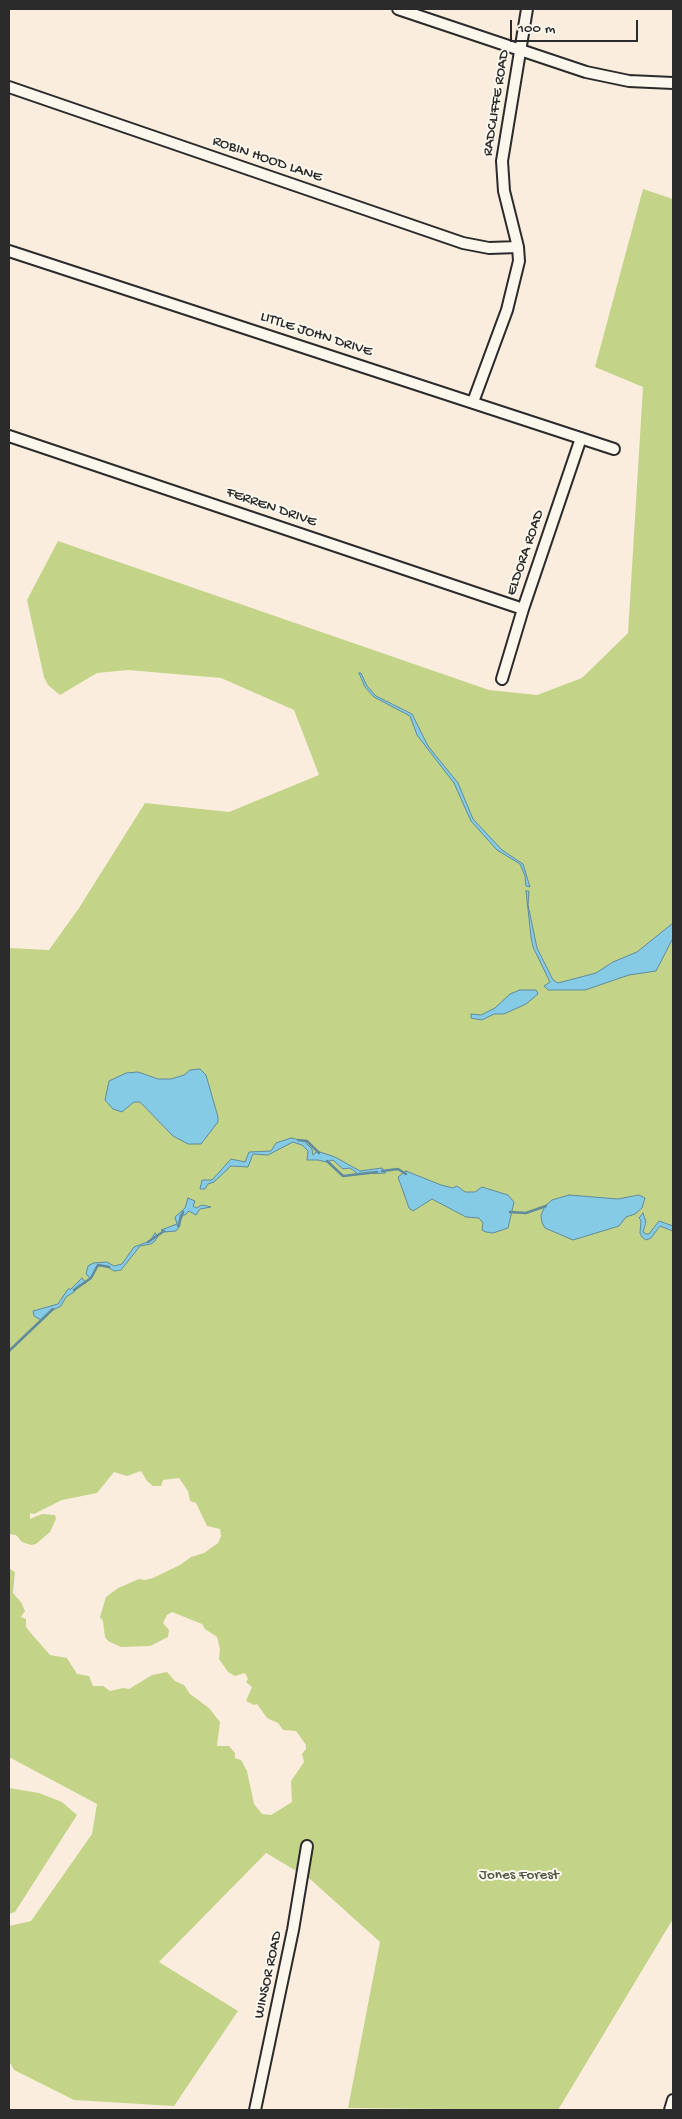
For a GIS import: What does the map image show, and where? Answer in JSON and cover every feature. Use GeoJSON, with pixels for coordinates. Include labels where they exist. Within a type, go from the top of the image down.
{"type":"FeatureCollection","features":[{"type":"Feature","properties":{"kind":"street"},"geometry":{"type":"LineString","coordinates":[[398,9],[520,51],[610,78],[653,83],[673,83]]}},
{"type":"Feature","properties":{"kind":"street","name":"RADCLIFFE ROAD"},"geometry":{"type":"LineString","coordinates":[[473,402],[514,287],[519,261],[518,247],[504,191],[502,161],[527,9]]}},
{"type":"Feature","properties":{"kind":"street","name":"ROBIN HOOD LANE"},"geometry":{"type":"LineString","coordinates":[[9,87],[463,243],[489,248],[518,247]]}},
{"type":"Feature","properties":{"kind":"street","name":"LITTLE JOHN DRIVE"},"geometry":{"type":"LineString","coordinates":[[9,251],[614,449]]}},
{"type":"Feature","properties":{"kind":"street","name":"FERREN DRIVE"},"geometry":{"type":"LineString","coordinates":[[9,436],[523,609]]}},
{"type":"Feature","properties":{"kind":"street","name":"ELDORA ROAD"},"geometry":{"type":"LineString","coordinates":[[502,679],[523,609],[581,438]]}},
{"type":"Feature","properties":{"kind":"street","name":"WINSOR ROAD"},"geometry":{"type":"LineString","coordinates":[[255,2110],[293,1930],[308,1846]]}},
{"type":"Feature","properties":{"kind":"street"},"geometry":{"type":"LineString","coordinates":[[670,2110],[673,2100]]}},
{"type":"Feature","properties":{"kind":"green space","name":"Jones Forest"},"geometry":{"type":"Polygon","coordinates":[[[643,189],[673,199],[673,1919],[558,2110],[348,2108],[380,1942],[310,1879],[266,1853],[159,1962],[238,2011],[174,2106],[74,2100],[14,2070],[9,2061],[9,1926],[31,1921],[92,1834],[97,1804],[9,1757],[9,1564],[10,1569],[15,1572],[13,1593],[21,1602],[25,1611],[21,1617],[26,1619],[26,1627],[50,1655],[67,1658],[77,1674],[89,1676],[93,1686],[103,1686],[110,1691],[123,1688],[129,1689],[152,1675],[167,1672],[175,1681],[184,1685],[190,1694],[209,1708],[220,1722],[217,1746],[229,1746],[235,1753],[235,1758],[241,1760],[247,1771],[254,1804],[262,1814],[271,1815],[292,1802],[291,1781],[304,1762],[302,1754],[306,1749],[306,1745],[296,1731],[283,1730],[278,1723],[267,1718],[257,1704],[254,1705],[246,1701],[252,1687],[246,1682],[248,1679],[245,1673],[235,1676],[228,1672],[219,1659],[220,1649],[217,1637],[205,1629],[202,1624],[172,1612],[167,1615],[163,1623],[169,1630],[168,1637],[150,1646],[121,1647],[108,1641],[105,1637],[103,1621],[100,1617],[106,1597],[118,1588],[139,1579],[153,1578],[180,1565],[191,1557],[204,1553],[218,1543],[221,1536],[220,1529],[207,1526],[196,1503],[190,1501],[188,1491],[179,1478],[163,1480],[161,1486],[153,1486],[147,1481],[141,1471],[127,1476],[114,1472],[97,1493],[62,1500],[34,1514],[30,1513],[30,1519],[42,1514],[55,1515],[56,1519],[50,1532],[36,1544],[31,1545],[22,1542],[16,1535],[9,1534],[9,948],[49,950],[79,908],[145,803],[229,812],[319,775],[294,710],[221,678],[128,670],[97,673],[60,695],[48,685],[44,677],[27,600],[58,541],[489,690],[537,695],[582,678],[628,633],[643,387],[595,367],[643,189]]]}},
{"type":"Feature","properties":{"kind":"green space"},"geometry":{"type":"Polygon","coordinates":[[[9,1788],[39,1793],[62,1802],[77,1815],[15,1912],[9,1914],[9,1788]]]}},
{"type":"Feature","properties":{"kind":"water"},"geometry":{"type":"Polygon","coordinates":[[[359,673],[361,673],[367,686],[376,696],[412,714],[428,746],[458,783],[473,819],[502,850],[523,864],[530,887],[526,886],[525,876],[520,864],[497,850],[471,821],[454,783],[417,735],[410,716],[374,697],[365,687],[359,673]]]}},
{"type":"Feature","properties":{"kind":"water"},"geometry":{"type":"Polygon","coordinates":[[[526,891],[529,891],[528,905],[537,948],[553,980],[558,983],[596,973],[613,962],[637,952],[673,923],[673,938],[656,971],[629,975],[585,990],[548,990],[544,986],[550,982],[533,947],[526,891]]]}},
{"type":"Feature","properties":{"kind":"water"},"geometry":{"type":"Polygon","coordinates":[[[520,990],[536,990],[538,994],[526,1004],[504,1014],[494,1014],[482,1020],[471,1018],[471,1014],[481,1015],[495,1008],[510,994],[520,990]]]}},
{"type":"Feature","properties":{"kind":"water"},"geometry":{"type":"Polygon","coordinates":[[[200,1069],[206,1075],[218,1117],[218,1122],[201,1144],[188,1144],[173,1136],[140,1102],[134,1102],[122,1112],[113,1109],[105,1100],[109,1081],[126,1073],[138,1072],[158,1079],[171,1079],[184,1075],[190,1070],[200,1069]]]}},
{"type":"Feature","properties":{"kind":"water"},"geometry":{"type":"Polygon","coordinates":[[[291,1138],[304,1141],[312,1149],[313,1155],[317,1151],[335,1157],[360,1171],[382,1168],[386,1173],[358,1174],[350,1168],[343,1169],[333,1160],[326,1162],[307,1160],[308,1151],[302,1145],[293,1142],[268,1155],[253,1154],[248,1167],[231,1166],[214,1182],[208,1184],[205,1189],[200,1189],[202,1180],[212,1180],[231,1159],[245,1162],[249,1152],[271,1151],[276,1143],[291,1138]]]}},
{"type":"Feature","properties":{"kind":"water"},"geometry":{"type":"Polygon","coordinates":[[[406,1171],[441,1185],[453,1188],[457,1186],[465,1192],[475,1192],[482,1187],[508,1195],[514,1202],[508,1228],[493,1233],[486,1232],[482,1230],[483,1223],[479,1218],[466,1217],[432,1199],[413,1211],[409,1208],[398,1177],[406,1171]]]}},
{"type":"Feature","properties":{"kind":"water"},"geometry":{"type":"Polygon","coordinates":[[[569,1195],[618,1199],[639,1195],[645,1198],[642,1208],[635,1214],[626,1217],[619,1226],[573,1240],[545,1228],[541,1215],[545,1206],[552,1200],[569,1195]]]}},
{"type":"Feature","properties":{"kind":"water"},"geometry":{"type":"Polygon","coordinates":[[[188,1198],[195,1201],[193,1206],[196,1208],[202,1205],[211,1207],[200,1209],[196,1215],[189,1211],[185,1215],[180,1215],[180,1226],[176,1231],[164,1232],[161,1230],[177,1224],[175,1217],[185,1208],[188,1198]]]}},
{"type":"Feature","properties":{"kind":"water"},"geometry":{"type":"Polygon","coordinates":[[[643,1213],[646,1222],[643,1232],[646,1234],[649,1234],[659,1221],[673,1226],[673,1231],[660,1226],[651,1238],[646,1240],[640,1233],[641,1220],[639,1218],[643,1213]]]}},
{"type":"Feature","properties":{"kind":"water"},"geometry":{"type":"Polygon","coordinates":[[[155,1233],[158,1236],[155,1241],[151,1244],[140,1246],[121,1270],[114,1271],[106,1266],[97,1266],[91,1279],[86,1274],[88,1266],[93,1263],[107,1262],[114,1266],[122,1264],[134,1247],[150,1241],[155,1233]]]}},
{"type":"Feature","properties":{"kind":"water"},"geometry":{"type":"Polygon","coordinates":[[[82,1278],[86,1283],[79,1285],[74,1292],[66,1297],[61,1306],[51,1311],[41,1320],[34,1316],[33,1311],[58,1304],[68,1289],[71,1289],[82,1278]]]}},
{"type":"Feature","properties":{"kind":"waterway"},"geometry":{"type":"LineString","coordinates":[[298,1140],[307,1141],[319,1153]]}},
{"type":"Feature","properties":{"kind":"waterway"},"geometry":{"type":"LineString","coordinates":[[327,1161],[343,1176],[377,1172]]}},
{"type":"Feature","properties":{"kind":"waterway"},"geometry":{"type":"LineString","coordinates":[[382,1171],[398,1169],[406,1174]]}},
{"type":"Feature","properties":{"kind":"waterway"},"geometry":{"type":"LineString","coordinates":[[510,1212],[526,1213],[546,1206]]}},
{"type":"Feature","properties":{"kind":"waterway"},"geometry":{"type":"LineString","coordinates":[[178,1226],[183,1212]]}},
{"type":"Feature","properties":{"kind":"waterway"},"geometry":{"type":"LineString","coordinates":[[148,1242],[164,1231]]}},
{"type":"Feature","properties":{"kind":"waterway"},"geometry":{"type":"LineString","coordinates":[[74,1290],[91,1278],[98,1265],[109,1267]]}},
{"type":"Feature","properties":{"kind":"waterway"},"geometry":{"type":"LineString","coordinates":[[9,1351],[53,1309]]}}]}
